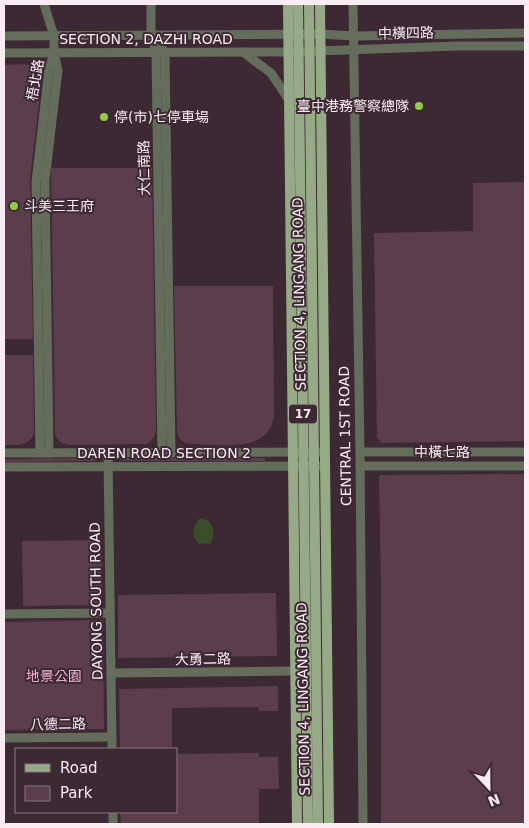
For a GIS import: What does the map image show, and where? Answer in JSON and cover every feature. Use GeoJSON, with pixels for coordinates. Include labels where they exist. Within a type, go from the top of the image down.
{"type":"FeatureCollection","features":[{"type":"Feature","properties":{"kind":"main road","name":"17"},"geometry":{"type":"LineString","coordinates":[[288,4],[304,34],[304,51]]}},
{"type":"Feature","properties":{"kind":"main road","name":"SECTION 4, LINGANG ROAD"},"geometry":{"type":"LineString","coordinates":[[298,4],[304,34]]}},
{"type":"Feature","properties":{"kind":"main road","name":"SECTION 4, LINGANG ROAD"},"geometry":{"type":"LineString","coordinates":[[308,824],[309,452],[304,34],[309,4]]}},
{"type":"Feature","properties":{"kind":"main road","name":"17"},"geometry":{"type":"LineString","coordinates":[[304,34],[320,4]]}},
{"type":"Feature","properties":{"kind":"main road","name":"SECTION 4, LINGANG ROAD"},"geometry":{"type":"LineString","coordinates":[[304,51],[289,100],[309,452]]}},
{"type":"Feature","properties":{"kind":"main road","name":"SECTION 4, LINGANG ROAD"},"geometry":{"type":"LineString","coordinates":[[304,51],[309,466],[318,824]]}},
{"type":"Feature","properties":{"kind":"main road","name":"SECTION 4, LINGANG ROAD"},"geometry":{"type":"LineString","coordinates":[[297,824],[295,671],[309,466]]}},
{"type":"Feature","properties":{"kind":"main road","name":"SECTION 4, LINGANG ROAD"},"geometry":{"type":"LineString","coordinates":[[309,466],[329,824]]}},
{"type":"Feature","properties":{"kind":"street","name":"梧北路"},"geometry":{"type":"LineString","coordinates":[[44,4],[54,36],[54,53],[58,70],[47,154],[45,188],[45,453]]}},
{"type":"Feature","properties":{"kind":"street"},"geometry":{"type":"LineString","coordinates":[[151,4],[151,35],[161,52]]}},
{"type":"Feature","properties":{"kind":"street","name":"CENTRAL 1ST ROAD"},"geometry":{"type":"LineString","coordinates":[[353,4],[360,452],[363,824]]}},
{"type":"Feature","properties":{"kind":"street","name":"中橫四路"},"geometry":{"type":"LineString","coordinates":[[304,34],[354,36],[525,33]]}},
{"type":"Feature","properties":{"kind":"street","name":"SECTION 2, DAZHI ROAD"},"geometry":{"type":"LineString","coordinates":[[4,36],[304,34]]}},
{"type":"Feature","properties":{"kind":"street","name":"中橫四路"},"geometry":{"type":"LineString","coordinates":[[304,51],[354,48],[525,46]]}},
{"type":"Feature","properties":{"kind":"street","name":"SECTION 2, DAZHI ROAD"},"geometry":{"type":"LineString","coordinates":[[4,53],[304,51]]}},
{"type":"Feature","properties":{"kind":"street","name":"大仁南路"},"geometry":{"type":"LineString","coordinates":[[161,52],[167,453]]}},
{"type":"Feature","properties":{"kind":"street"},"geometry":{"type":"LineString","coordinates":[[243,52],[271,73],[289,100]]}},
{"type":"Feature","properties":{"kind":"street","name":"DAREN ROAD SECTION 2"},"geometry":{"type":"LineString","coordinates":[[4,453],[309,452]]}},
{"type":"Feature","properties":{"kind":"street","name":"中橫七路"},"geometry":{"type":"LineString","coordinates":[[360,452],[525,452]]}},
{"type":"Feature","properties":{"kind":"street","name":"DAYONG SOUTH ROAD"},"geometry":{"type":"LineString","coordinates":[[108,453],[112,748]]}},
{"type":"Feature","properties":{"kind":"street","name":"DAREN ROAD SECTION 2"},"geometry":{"type":"LineString","coordinates":[[4,468],[309,466]]}},
{"type":"Feature","properties":{"kind":"street","name":"中橫七路"},"geometry":{"type":"LineString","coordinates":[[360,466],[525,466]]}},
{"type":"Feature","properties":{"kind":"street"},"geometry":{"type":"LineString","coordinates":[[4,614],[110,613]]}},
{"type":"Feature","properties":{"kind":"street","name":"大勇二路"},"geometry":{"type":"LineString","coordinates":[[111,673],[295,671]]}},
{"type":"Feature","properties":{"kind":"street","name":"八德二路"},"geometry":{"type":"LineString","coordinates":[[4,738],[112,737]]}},
{"type":"Feature","properties":{"kind":"green space"},"geometry":{"type":"Polygon","coordinates":[[[21,64],[31,66],[40,72],[42,77],[30,179],[33,339],[4,339],[4,65],[21,64]]]}},
{"type":"Feature","properties":{"kind":"green space"},"geometry":{"type":"Polygon","coordinates":[[[51,168],[152,168],[156,430],[154,438],[147,444],[68,445],[60,442],[55,435],[51,168]]]}},
{"type":"Feature","properties":{"kind":"green space"},"geometry":{"type":"Polygon","coordinates":[[[525,182],[525,441],[382,443],[377,437],[374,233],[473,231],[473,183],[525,182]]]}},
{"type":"Feature","properties":{"kind":"green space"},"geometry":{"type":"Polygon","coordinates":[[[174,286],[273,286],[274,416],[270,428],[262,437],[241,445],[190,444],[183,442],[179,438],[177,430],[174,286]]]}},
{"type":"Feature","properties":{"kind":"green space"},"geometry":{"type":"Polygon","coordinates":[[[4,355],[33,355],[34,432],[26,443],[22,444],[4,445],[4,355]]]}},
{"type":"Feature","properties":{"kind":"green space"},"geometry":{"type":"Polygon","coordinates":[[[94,458],[96,460],[94,461],[4,462],[4,459],[94,458]]]}},
{"type":"Feature","properties":{"kind":"green space"},"geometry":{"type":"Polygon","coordinates":[[[122,458],[265,458],[265,461],[122,461],[120,460],[122,458]]]}},
{"type":"Feature","properties":{"kind":"green space"},"geometry":{"type":"Polygon","coordinates":[[[525,474],[525,824],[381,824],[379,475],[525,474]]]}},
{"type":"Feature","properties":{"kind":"green space"},"geometry":{"type":"Polygon","coordinates":[[[102,540],[102,605],[23,606],[22,541],[102,540]]]}},
{"type":"Feature","properties":{"kind":"green space"},"geometry":{"type":"Polygon","coordinates":[[[276,593],[277,656],[118,658],[118,595],[276,593]]]}},
{"type":"Feature","properties":{"kind":"green space","name":"地景公園"},"geometry":{"type":"Polygon","coordinates":[[[103,620],[104,729],[4,730],[4,622],[103,620]]]}},
{"type":"Feature","properties":{"kind":"green space"},"geometry":{"type":"Polygon","coordinates":[[[278,686],[278,711],[259,711],[258,707],[172,708],[172,748],[120,748],[119,689],[278,686]]]}},
{"type":"Feature","properties":{"kind":"green space"},"geometry":{"type":"Polygon","coordinates":[[[259,753],[259,757],[278,757],[279,789],[259,789],[259,824],[121,824],[120,813],[178,813],[178,754],[259,753]]]}},
{"type":"Feature","properties":{"kind":"shaded area"},"geometry":{"type":"Polygon","coordinates":[[[200,518],[209,521],[213,530],[213,536],[209,545],[207,543],[199,544],[196,541],[195,527],[200,518]]]}},
{"type":"Feature","properties":{"kind":"place","name":"臺中港務警察總隊"},"geometry":{"type":"Point","coordinates":[419,106]}},
{"type":"Feature","properties":{"kind":"place","name":"停(市)七停車場"},"geometry":{"type":"Point","coordinates":[104,117]}},
{"type":"Feature","properties":{"kind":"place","name":"斗美三王府"},"geometry":{"type":"Point","coordinates":[14,206]}}]}
